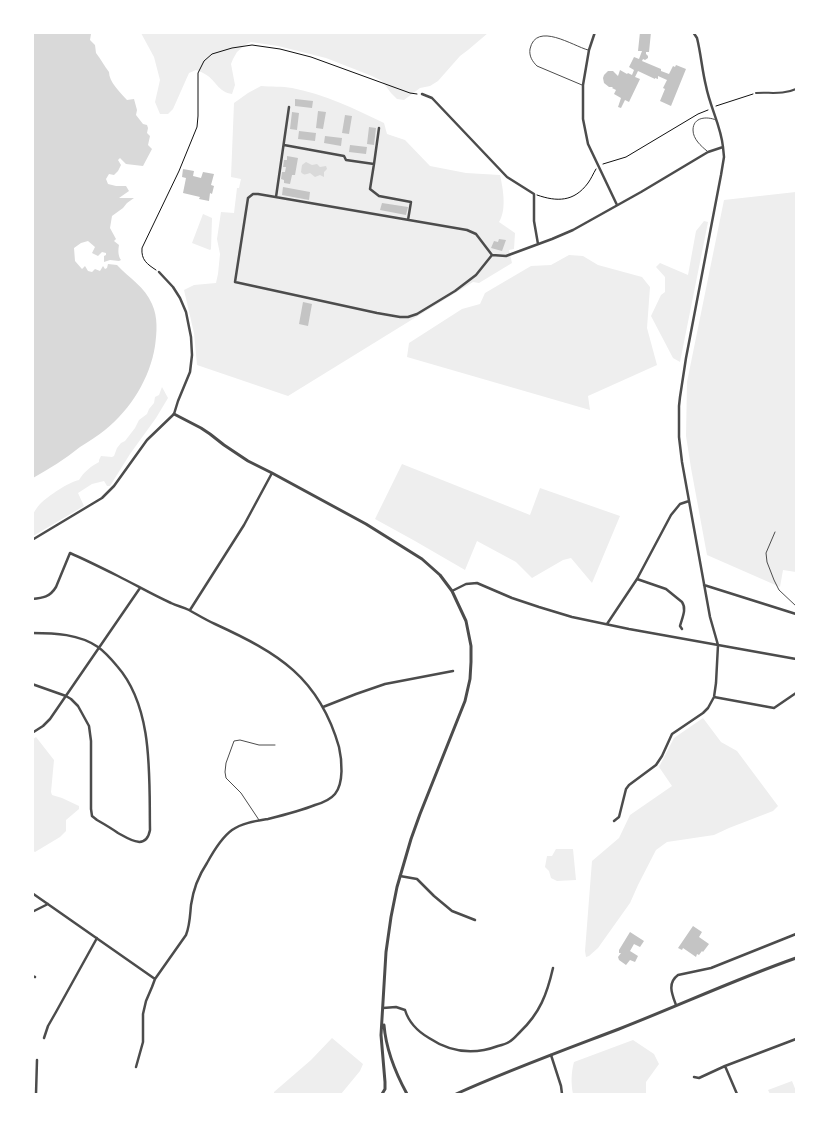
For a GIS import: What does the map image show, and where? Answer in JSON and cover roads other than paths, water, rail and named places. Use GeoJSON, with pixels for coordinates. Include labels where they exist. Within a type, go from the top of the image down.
{"type":"FeatureCollection","features":[{"type":"Feature","properties":{"kind":"street"},"geometry":{"type":"LineString","coordinates":[[595,32],[583,86],[582,104],[585,130],[588,144],[617,205]]}},
{"type":"Feature","properties":{"kind":"street"},"geometry":{"type":"LineString","coordinates":[[614,821],[619,817],[626,789],[656,765],[672,734],[708,708],[714,697],[716,683],[718,645],[710,617],[680,448],[679,406],[686,358],[724,157],[720,130],[706,85],[697,38],[693,32]]}},
{"type":"Feature","properties":{"kind":"street"},"geometry":{"type":"LineString","coordinates":[[756,93],[782,93],[796,88]]}},
{"type":"Feature","properties":{"kind":"street"},"geometry":{"type":"LineString","coordinates":[[422,94],[432,98],[507,177],[534,194],[534,221],[538,244]]}},
{"type":"Feature","properties":{"kind":"street"},"geometry":{"type":"LineString","coordinates":[[276,197],[289,108]]}},
{"type":"Feature","properties":{"kind":"street"},"geometry":{"type":"LineString","coordinates":[[379,128],[370,189],[379,196],[411,202],[408,220]]}},
{"type":"Feature","properties":{"kind":"street"},"geometry":{"type":"LineString","coordinates":[[284,146],[344,156],[346,160],[374,164]]}},
{"type":"Feature","properties":{"kind":"street"},"geometry":{"type":"LineString","coordinates":[[492,255],[476,275],[455,291],[417,314],[408,317],[377,314],[235,282],[248,198],[253,194],[467,230],[476,234],[492,255],[506,256],[573,230],[666,178],[708,152],[723,148]]}},
{"type":"Feature","properties":{"kind":"street"},"geometry":{"type":"LineString","coordinates":[[32,540],[102,498],[114,486],[147,440],[174,414],[190,372],[192,355],[191,337],[186,312],[180,298],[159,272]]}},
{"type":"Feature","properties":{"kind":"street"},"geometry":{"type":"LineString","coordinates":[[174,414],[210,434],[248,461],[272,472],[411,551],[432,567],[452,591],[468,630],[471,653],[470,679],[461,713],[406,854],[392,911],[386,952],[381,1035],[385,1082],[382,1094]]}},
{"type":"Feature","properties":{"kind":"street"},"geometry":{"type":"LineString","coordinates":[[190,610],[244,525],[272,472]]}},
{"type":"Feature","properties":{"kind":"street"},"geometry":{"type":"LineString","coordinates":[[607,624],[637,579],[671,515],[680,504],[689,501]]}},
{"type":"Feature","properties":{"kind":"street"},"geometry":{"type":"LineString","coordinates":[[32,599],[46,597],[53,592],[70,552],[140,588],[190,610],[276,656],[305,681],[324,707],[341,756],[342,771],[337,792],[332,797],[320,804],[238,827],[232,830],[213,853],[196,885],[192,900],[189,929],[155,979],[146,1002],[143,1014],[142,1042],[136,1067]]}},
{"type":"Feature","properties":{"kind":"street"},"geometry":{"type":"LineString","coordinates":[[637,579],[666,589],[682,602],[685,608],[680,626],[682,629]]}},
{"type":"Feature","properties":{"kind":"street"},"geometry":{"type":"LineString","coordinates":[[452,591],[466,584],[477,583],[512,598],[572,617],[796,659]]}},
{"type":"Feature","properties":{"kind":"street"},"geometry":{"type":"LineString","coordinates":[[704,585],[796,614]]}},
{"type":"Feature","properties":{"kind":"street"},"geometry":{"type":"LineString","coordinates":[[32,733],[47,723],[140,588]]}},
{"type":"Feature","properties":{"kind":"street"},"geometry":{"type":"LineString","coordinates":[[32,633],[64,634],[98,647],[127,678],[135,693],[143,718],[147,750],[150,815],[149,835],[144,841],[138,843],[130,840],[92,816],[89,726],[78,706],[71,699],[32,684]]}},
{"type":"Feature","properties":{"kind":"street"},"geometry":{"type":"LineString","coordinates":[[324,707],[385,684],[453,672]]}},
{"type":"Feature","properties":{"kind":"street"},"geometry":{"type":"LineString","coordinates":[[714,697],[774,708],[796,693]]}},
{"type":"Feature","properties":{"kind":"street"},"geometry":{"type":"LineString","coordinates":[[400,876],[418,879],[452,911],[475,920]]}},
{"type":"Feature","properties":{"kind":"street"},"geometry":{"type":"LineString","coordinates":[[32,893],[155,979]]}},
{"type":"Feature","properties":{"kind":"street"},"geometry":{"type":"LineString","coordinates":[[32,912],[48,904]]}},
{"type":"Feature","properties":{"kind":"street"},"geometry":{"type":"LineString","coordinates":[[676,1005],[671,985],[674,978],[678,975],[710,968],[796,934]]}},
{"type":"Feature","properties":{"kind":"street"},"geometry":{"type":"LineString","coordinates":[[44,1038],[48,1026],[97,938]]}},
{"type":"Feature","properties":{"kind":"street"},"geometry":{"type":"LineString","coordinates":[[456,1094],[796,958]]}},
{"type":"Feature","properties":{"kind":"street"},"geometry":{"type":"LineString","coordinates":[[384,1008],[405,1010],[412,1025],[424,1036],[439,1045],[460,1051],[489,1050],[509,1043],[530,1022],[545,997],[554,968]]}},
{"type":"Feature","properties":{"kind":"street"},"geometry":{"type":"LineString","coordinates":[[383,1015],[388,1050],[394,1069],[407,1094]]}},
{"type":"Feature","properties":{"kind":"street"},"geometry":{"type":"LineString","coordinates":[[694,1077],[699,1078],[796,1039]]}},
{"type":"Feature","properties":{"kind":"street"},"geometry":{"type":"LineString","coordinates":[[551,1055],[562,1094]]}},
{"type":"Feature","properties":{"kind":"street"},"geometry":{"type":"LineString","coordinates":[[36,1094],[37,1060]]}},
{"type":"Feature","properties":{"kind":"street"},"geometry":{"type":"LineString","coordinates":[[725,1066],[737,1094]]}},
{"type":"Feature","properties":{"kind":"lane"},"geometry":{"type":"LineString","coordinates":[[583,86],[537,66],[531,57],[530,49],[536,39],[546,35],[554,36],[590,50]]}},
{"type":"Feature","properties":{"kind":"lane"},"geometry":{"type":"LineString","coordinates":[[708,152],[696,140],[693,130],[698,120],[703,118],[708,117],[716,121]]}},
{"type":"Feature","properties":{"kind":"lane"},"geometry":{"type":"LineString","coordinates":[[775,532],[766,553],[767,562],[779,590],[796,606]]}},
{"type":"Feature","properties":{"kind":"lane"},"geometry":{"type":"LineString","coordinates":[[260,820],[241,793],[228,781],[225,772],[226,763],[234,741],[240,740],[259,745],[275,745]]}}]}
